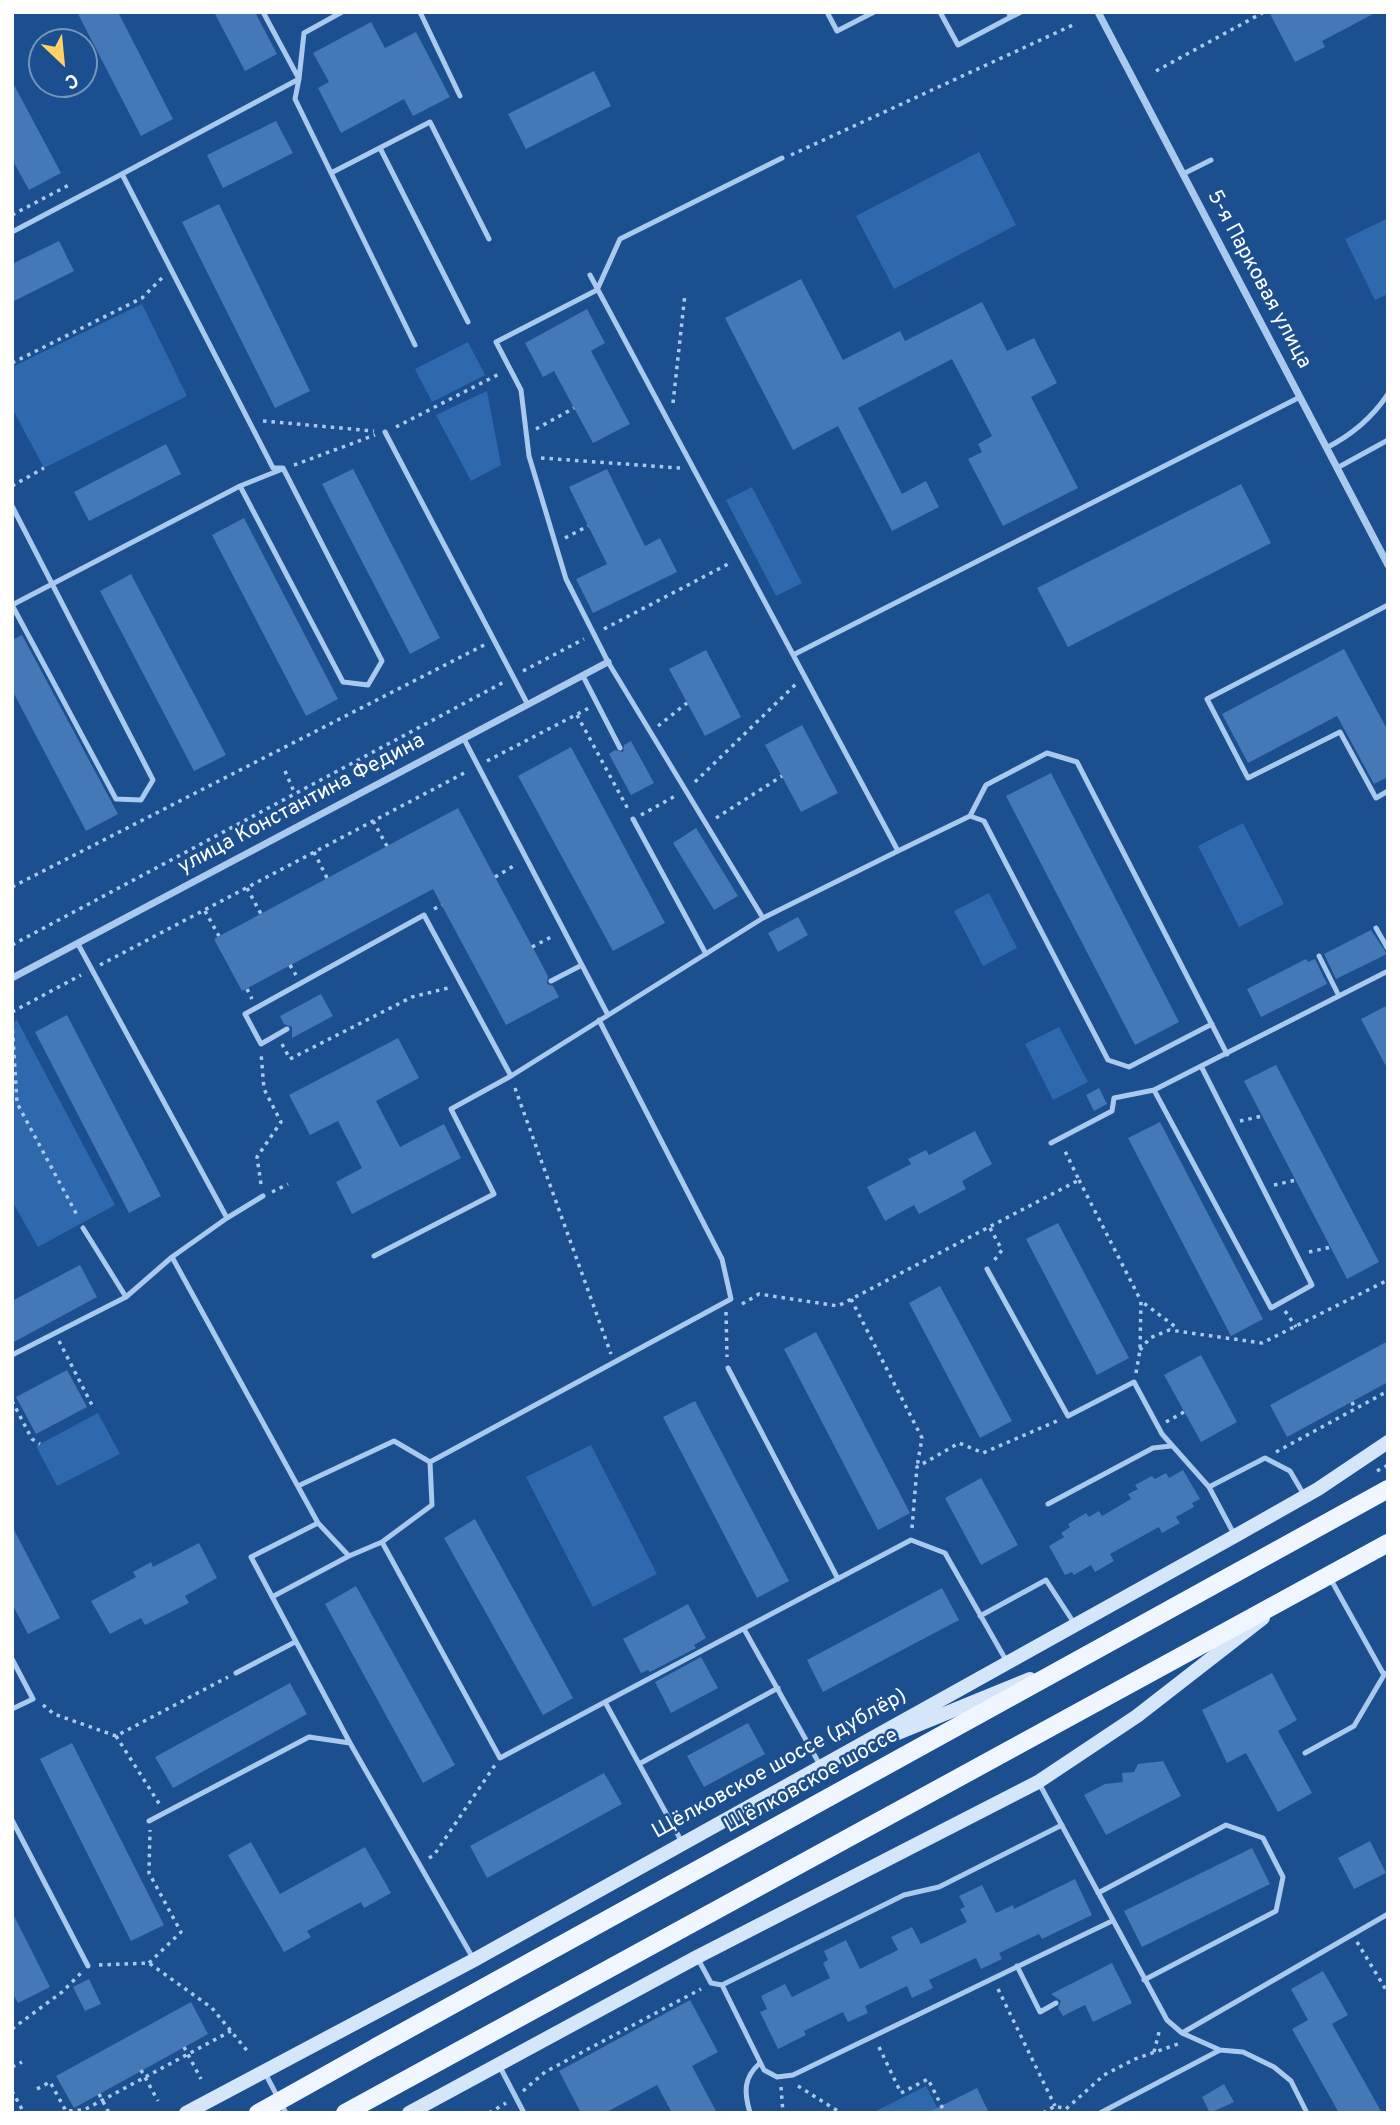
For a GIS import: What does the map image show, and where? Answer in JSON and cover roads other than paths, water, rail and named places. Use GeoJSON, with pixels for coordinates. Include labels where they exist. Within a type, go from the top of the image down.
{"type":"FeatureCollection","features":[{"type":"Feature","properties":{"kind":"main road","name":"Щёлковское шоссе (дублёр)"},"geometry":{"type":"LineString","coordinates":[[186,2113],[474,1960],[820,1765],[1236,1536],[1305,1496],[1388,1442]]}},
{"type":"Feature","properties":{"kind":"main road","name":"Щёлковское шоссе"},"geometry":{"type":"LineString","coordinates":[[258,2113],[1388,1489]]}},
{"type":"Feature","properties":{"kind":"main road"},"geometry":{"type":"LineString","coordinates":[[345,2113],[1388,1543]]}},
{"type":"Feature","properties":{"kind":"main road"},"geometry":{"type":"LineString","coordinates":[[409,2113],[697,1957],[1038,1782],[1137,1716],[1285,1600]]}},
{"type":"Feature","properties":{"kind":"main road"},"geometry":{"type":"LineString","coordinates":[[820,1765],[1086,1656]]}},
{"type":"Feature","properties":{"kind":"street","name":"5-я Парковая улица"},"geometry":{"type":"LineString","coordinates":[[1098,12],[1388,565]]}},
{"type":"Feature","properties":{"kind":"street","name":"улица Константина Федина"},"geometry":{"type":"LineString","coordinates":[[12,978],[608,662]]}},
{"type":"Feature","properties":{"kind":"lane"},"geometry":{"type":"LineString","coordinates":[[263,12],[299,79]]}},
{"type":"Feature","properties":{"kind":"lane"},"geometry":{"type":"LineString","coordinates":[[342,12],[304,33],[295,99],[415,345]]}},
{"type":"Feature","properties":{"kind":"lane"},"geometry":{"type":"LineString","coordinates":[[420,12],[460,96]]}},
{"type":"Feature","properties":{"kind":"lane"},"geometry":{"type":"LineString","coordinates":[[827,12],[837,31],[874,12]]}},
{"type":"Feature","properties":{"kind":"lane"},"geometry":{"type":"LineString","coordinates":[[940,12],[958,45],[1009,15],[1021,12]]}},
{"type":"Feature","properties":{"kind":"lane"},"geometry":{"type":"LineString","coordinates":[[12,232],[299,79]]}},
{"type":"Feature","properties":{"kind":"lane"},"geometry":{"type":"LineString","coordinates":[[331,173],[430,122],[489,239]]}},
{"type":"Feature","properties":{"kind":"lane"},"geometry":{"type":"LineString","coordinates":[[380,148],[468,322]]}},
{"type":"Feature","properties":{"kind":"lane"},"geometry":{"type":"LineString","coordinates":[[763,918],[608,662],[566,579],[529,456],[521,390],[496,342],[597,290],[620,239],[782,158]]}},
{"type":"Feature","properties":{"kind":"lane"},"geometry":{"type":"LineString","coordinates":[[1183,174],[1211,160]]}},
{"type":"Feature","properties":{"kind":"lane"},"geometry":{"type":"LineString","coordinates":[[122,174],[273,468],[283,468]]}},
{"type":"Feature","properties":{"kind":"lane"},"geometry":{"type":"LineString","coordinates":[[590,275],[806,674],[898,851]]}},
{"type":"Feature","properties":{"kind":"lane"},"geometry":{"type":"LineString","coordinates":[[1326,448],[1343,439],[1375,413],[1388,394]]}},
{"type":"Feature","properties":{"kind":"lane"},"geometry":{"type":"LineString","coordinates":[[795,654],[1300,397]]}},
{"type":"Feature","properties":{"kind":"lane"},"geometry":{"type":"LineString","coordinates":[[386,432],[528,705]]}},
{"type":"Feature","properties":{"kind":"lane"},"geometry":{"type":"LineString","coordinates":[[1337,468],[1388,440]]}},
{"type":"Feature","properties":{"kind":"lane"},"geometry":{"type":"LineString","coordinates":[[240,486],[343,682],[368,685],[382,661],[283,468]]}},
{"type":"Feature","properties":{"kind":"lane"},"geometry":{"type":"LineString","coordinates":[[12,506],[52,584],[153,780],[141,800],[116,799],[12,605],[52,584],[240,486],[283,468]]}},
{"type":"Feature","properties":{"kind":"lane"},"geometry":{"type":"LineString","coordinates":[[1379,549],[1388,544]]}},
{"type":"Feature","properties":{"kind":"lane"},"geometry":{"type":"LineString","coordinates":[[1388,605],[1206,699],[1248,778],[1340,732],[1376,798],[1388,792]]}},
{"type":"Feature","properties":{"kind":"lane"},"geometry":{"type":"LineString","coordinates":[[583,676],[620,748]]}},
{"type":"Feature","properties":{"kind":"lane"},"geometry":{"type":"LineString","coordinates":[[464,739],[608,1015]]}},
{"type":"Feature","properties":{"kind":"lane"},"geometry":{"type":"LineString","coordinates":[[374,1256],[494,1194],[451,1109],[511,1076],[763,918],[970,816],[986,785],[1047,753],[1077,762],[1227,1054]]}},
{"type":"Feature","properties":{"kind":"lane"},"geometry":{"type":"LineString","coordinates":[[970,816],[984,821],[1108,1060],[1129,1067],[1212,1024]]}},
{"type":"Feature","properties":{"kind":"lane"},"geometry":{"type":"LineString","coordinates":[[634,819],[706,954]]}},
{"type":"Feature","properties":{"kind":"lane"},"geometry":{"type":"LineString","coordinates":[[287,1029],[261,1044],[245,1014],[424,915],[511,1076]]}},
{"type":"Feature","properties":{"kind":"lane"},"geometry":{"type":"LineString","coordinates":[[1376,928],[1388,949]]}},
{"type":"Feature","properties":{"kind":"lane"},"geometry":{"type":"LineString","coordinates":[[78,944],[227,1217]]}},
{"type":"Feature","properties":{"kind":"lane"},"geometry":{"type":"LineString","coordinates":[[1319,956],[1339,996]]}},
{"type":"Feature","properties":{"kind":"lane"},"geometry":{"type":"LineString","coordinates":[[551,981],[582,965]]}},
{"type":"Feature","properties":{"kind":"lane"},"geometry":{"type":"LineString","coordinates":[[1051,1143],[1112,1111],[1114,1098],[1154,1090],[1388,971]]}},
{"type":"Feature","properties":{"kind":"lane"},"geometry":{"type":"LineString","coordinates":[[430,1462],[731,1299],[722,1259],[599,1020]]}},
{"type":"Feature","properties":{"kind":"lane"},"geometry":{"type":"LineString","coordinates":[[1154,1090],[1271,1308],[1312,1285],[1201,1066]]}},
{"type":"Feature","properties":{"kind":"lane"},"geometry":{"type":"LineString","coordinates":[[12,1355],[126,1297],[172,1257],[227,1217],[263,1196]]}},
{"type":"Feature","properties":{"kind":"lane"},"geometry":{"type":"LineString","coordinates":[[83,1228],[126,1297]]}},
{"type":"Feature","properties":{"kind":"lane"},"geometry":{"type":"LineString","coordinates":[[172,1257],[318,1523],[349,1556]]}},
{"type":"Feature","properties":{"kind":"lane"},"geometry":{"type":"LineString","coordinates":[[987,1269],[1068,1416],[1134,1382],[1171,1446],[1209,1487],[1236,1536]]}},
{"type":"Feature","properties":{"kind":"lane"},"geometry":{"type":"LineString","coordinates":[[727,1368],[838,1579]]}},
{"type":"Feature","properties":{"kind":"lane"},"geometry":{"type":"LineString","coordinates":[[298,1486],[394,1441],[430,1462]]}},
{"type":"Feature","properties":{"kind":"lane"},"geometry":{"type":"LineString","coordinates":[[1048,1504],[1153,1448],[1171,1446]]}},
{"type":"Feature","properties":{"kind":"lane"},"geometry":{"type":"LineString","coordinates":[[1209,1487],[1265,1458],[1290,1471],[1305,1496]]}},
{"type":"Feature","properties":{"kind":"lane"},"geometry":{"type":"LineString","coordinates":[[272,1597],[349,1556],[382,1542],[432,1505],[430,1462]]}},
{"type":"Feature","properties":{"kind":"lane"},"geometry":{"type":"LineString","coordinates":[[318,1523],[251,1557],[350,1743],[474,1960]]}},
{"type":"Feature","properties":{"kind":"lane"},"geometry":{"type":"LineString","coordinates":[[382,1542],[500,1758],[911,1540],[945,1553],[1007,1662]]}},
{"type":"Feature","properties":{"kind":"lane"},"geometry":{"type":"LineString","coordinates":[[1305,1753],[1354,1726],[1386,1674],[1329,1575]]}},
{"type":"Feature","properties":{"kind":"lane"},"geometry":{"type":"LineString","coordinates":[[980,1616],[1046,1580],[1075,1624]]}},
{"type":"Feature","properties":{"kind":"lane"},"geometry":{"type":"LineString","coordinates":[[744,1629],[820,1765]]}},
{"type":"Feature","properties":{"kind":"lane"},"geometry":{"type":"LineString","coordinates":[[236,1673],[295,1642]]}},
{"type":"Feature","properties":{"kind":"lane"},"geometry":{"type":"LineString","coordinates":[[12,1659],[33,1699],[12,1709]]}},
{"type":"Feature","properties":{"kind":"lane"},"geometry":{"type":"LineString","coordinates":[[639,1764],[778,1688]]}},
{"type":"Feature","properties":{"kind":"lane"},"geometry":{"type":"LineString","coordinates":[[605,1702],[683,1844]]}},
{"type":"Feature","properties":{"kind":"lane"},"geometry":{"type":"LineString","coordinates":[[149,1821],[309,1737],[350,1743]]}},
{"type":"Feature","properties":{"kind":"lane"},"geometry":{"type":"LineString","coordinates":[[1038,1782],[1167,2020],[1182,2033],[1220,2050],[1243,2052],[1274,2067],[1291,2081],[1307,2113]]}},
{"type":"Feature","properties":{"kind":"lane"},"geometry":{"type":"LineString","coordinates":[[12,1820],[88,1966]]}},
{"type":"Feature","properties":{"kind":"lane"},"geometry":{"type":"LineString","coordinates":[[697,1957],[710,1983],[722,1985],[904,1895],[939,1887],[1062,1825]]}},
{"type":"Feature","properties":{"kind":"lane"},"geometry":{"type":"LineString","coordinates":[[1098,1892],[1226,1825],[1263,1838],[1283,1877],[1276,1911],[1144,1980]]}},
{"type":"Feature","properties":{"kind":"lane"},"geometry":{"type":"LineString","coordinates":[[1182,2033],[1388,1914]]}},
{"type":"Feature","properties":{"kind":"lane"},"geometry":{"type":"LineString","coordinates":[[722,1985],[764,2070],[780,2076],[793,2075],[1112,1921]]}},
{"type":"Feature","properties":{"kind":"lane"},"geometry":{"type":"LineString","coordinates":[[1017,1966],[1040,2012],[1056,2003]]}},
{"type":"Feature","properties":{"kind":"lane"},"geometry":{"type":"LineString","coordinates":[[1100,2113],[1220,2050]]}},
{"type":"Feature","properties":{"kind":"lane"},"geometry":{"type":"LineString","coordinates":[[750,2113],[745,2084],[748,2073],[760,2063]]}},
{"type":"Feature","properties":{"kind":"lane"},"geometry":{"type":"LineString","coordinates":[[498,2064],[524,2113]]}},
{"type":"Feature","properties":{"kind":"lane"},"geometry":{"type":"LineString","coordinates":[[265,2073],[286,2111],[278,2113]]}}]}
